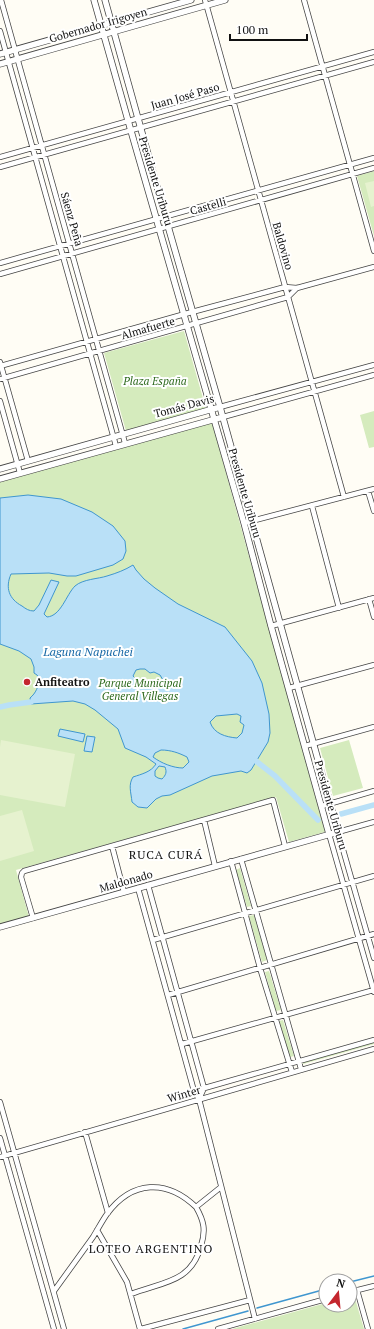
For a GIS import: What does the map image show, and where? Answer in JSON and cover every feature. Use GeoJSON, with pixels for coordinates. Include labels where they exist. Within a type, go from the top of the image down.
{"type":"FeatureCollection","features":[{"type":"Feature","properties":{"kind":"street","name":"Sáenz Peña"},"geometry":{"type":"LineString","coordinates":[[1,0],[125,443]]}},
{"type":"Feature","properties":{"kind":"street","name":"Presidente Uriburu"},"geometry":{"type":"LineString","coordinates":[[94,0],[244,523],[271,626],[374,991]]}},
{"type":"Feature","properties":{"kind":"street","name":"Presidente Uriburu"},"geometry":{"type":"LineString","coordinates":[[105,0],[374,958]]}},
{"type":"Feature","properties":{"kind":"street","name":"Gobernador Irigoyen"},"geometry":{"type":"LineString","coordinates":[[3,53],[191,0]]}},
{"type":"Feature","properties":{"kind":"street","name":"Gobernador Irigoyen"},"geometry":{"type":"LineString","coordinates":[[0,64],[205,3],[225,0]]}},
{"type":"Feature","properties":{"kind":"street"},"geometry":{"type":"LineString","coordinates":[[304,0],[374,251]]}},
{"type":"Feature","properties":{"kind":"street","name":"Baldovino"},"geometry":{"type":"LineString","coordinates":[[205,3],[344,497]]}},
{"type":"Feature","properties":{"kind":"street","name":"Sáenz Peña"},"geometry":{"type":"LineString","coordinates":[[0,31],[3,53],[8,62],[33,148],[116,446]]}},
{"type":"Feature","properties":{"kind":"street","name":"Juan José Paso"},"geometry":{"type":"LineString","coordinates":[[0,158],[374,52]]}},
{"type":"Feature","properties":{"kind":"street","name":"Juan José Paso"},"geometry":{"type":"LineString","coordinates":[[0,167],[374,62]]}},
{"type":"Feature","properties":{"kind":"street","name":"Castelli"},"geometry":{"type":"LineString","coordinates":[[0,263],[374,158]]}},
{"type":"Feature","properties":{"kind":"street","name":"Castelli"},"geometry":{"type":"LineString","coordinates":[[0,274],[374,168]]}},
{"type":"Feature","properties":{"kind":"street","name":"Almafuerte"},"geometry":{"type":"LineString","coordinates":[[0,365],[285,287],[296,288],[374,267]]}},
{"type":"Feature","properties":{"kind":"street"},"geometry":{"type":"LineString","coordinates":[[288,297],[296,288]]}},
{"type":"Feature","properties":{"kind":"street","name":"Almafuerte"},"geometry":{"type":"LineString","coordinates":[[2,378],[288,297]]}},
{"type":"Feature","properties":{"kind":"street"},"geometry":{"type":"LineString","coordinates":[[0,365],[2,378],[28,461]]}},
{"type":"Feature","properties":{"kind":"street","name":"Tomás Davis"},"geometry":{"type":"LineString","coordinates":[[0,469],[211,409],[312,383],[374,365]]}},
{"type":"Feature","properties":{"kind":"street","name":"Tomás Davis"},"geometry":{"type":"LineString","coordinates":[[0,479],[374,375]]}},
{"type":"Feature","properties":{"kind":"street"},"geometry":{"type":"LineString","coordinates":[[0,401],[20,473]]}},
{"type":"Feature","properties":{"kind":"street"},"geometry":{"type":"LineString","coordinates":[[244,523],[374,489]]}},
{"type":"Feature","properties":{"kind":"street"},"geometry":{"type":"LineString","coordinates":[[368,491],[374,511]]}},
{"type":"Feature","properties":{"kind":"street"},"geometry":{"type":"LineString","coordinates":[[312,506],[339,608]]}},
{"type":"Feature","properties":{"kind":"street"},"geometry":{"type":"LineString","coordinates":[[271,626],[372,599],[374,617]]}},
{"type":"Feature","properties":{"kind":"street"},"geometry":{"type":"LineString","coordinates":[[289,688],[374,665]]}},
{"type":"Feature","properties":{"kind":"street"},"geometry":{"type":"LineString","coordinates":[[305,746],[374,728]]}},
{"type":"Feature","properties":{"kind":"street"},"geometry":{"type":"LineString","coordinates":[[322,806],[374,790]]}},
{"type":"Feature","properties":{"kind":"street"},"geometry":{"type":"LineString","coordinates":[[33,918],[21,877],[22,873],[273,800],[286,846]]}},
{"type":"Feature","properties":{"kind":"street"},"geometry":{"type":"LineString","coordinates":[[204,820],[215,866]]}},
{"type":"Feature","properties":{"kind":"street","name":"Maldonado"},"geometry":{"type":"LineString","coordinates":[[0,927],[374,822]]}},
{"type":"Feature","properties":{"kind":"street"},"geometry":{"type":"LineString","coordinates":[[112,846],[124,892]]}},
{"type":"Feature","properties":{"kind":"street"},"geometry":{"type":"LineString","coordinates":[[241,859],[301,1070]]}},
{"type":"Feature","properties":{"kind":"street"},"geometry":{"type":"LineString","coordinates":[[231,861],[260,968],[292,1072]]}},
{"type":"Feature","properties":{"kind":"street"},"geometry":{"type":"LineString","coordinates":[[153,940],[374,876]]}},
{"type":"Feature","properties":{"kind":"street"},"geometry":{"type":"LineString","coordinates":[[148,885],[204,1088],[199,1099]]}},
{"type":"Feature","properties":{"kind":"street"},"geometry":{"type":"LineString","coordinates":[[138,888],[194,1091],[199,1099],[255,1319]]}},
{"type":"Feature","properties":{"kind":"street"},"geometry":{"type":"LineString","coordinates":[[168,995],[374,934]]}},
{"type":"Feature","properties":{"kind":"street"},"geometry":{"type":"LineString","coordinates":[[182,1044],[374,991]]}},
{"type":"Feature","properties":{"kind":"street","name":"Winter"},"geometry":{"type":"LineString","coordinates":[[194,1091],[374,1040]]}},
{"type":"Feature","properties":{"kind":"street","name":"Winter"},"geometry":{"type":"LineString","coordinates":[[2,1156],[374,1049]]}},
{"type":"Feature","properties":{"kind":"street"},"geometry":{"type":"LineString","coordinates":[[0,1102],[64,1329]]}},
{"type":"Feature","properties":{"kind":"street"},"geometry":{"type":"LineString","coordinates":[[85,1132],[108,1213]]}},
{"type":"Feature","properties":{"kind":"street"},"geometry":{"type":"LineString","coordinates":[[0,1138],[2,1156],[54,1329]]}},
{"type":"Feature","properties":{"kind":"street"},"geometry":{"type":"LineString","coordinates":[[54,1291],[108,1213],[125,1196],[146,1187],[159,1187],[179,1193],[196,1207],[202,1218],[204,1228],[202,1242],[195,1262],[187,1271],[177,1278],[131,1294]]}},
{"type":"Feature","properties":{"kind":"street"},"geometry":{"type":"LineString","coordinates":[[196,1207],[221,1187]]}},
{"type":"Feature","properties":{"kind":"street"},"geometry":{"type":"LineString","coordinates":[[97,1230],[127,1282],[140,1329],[250,1300]]}},
{"type":"Feature","properties":{"kind":"street"},"geometry":{"type":"LineString","coordinates":[[33,1256],[43,1253]]}},
{"type":"Feature","properties":{"kind":"street"},"geometry":{"type":"LineString","coordinates":[[358,1290],[374,1286]]}},
{"type":"Feature","properties":{"kind":"street"},"geometry":{"type":"LineString","coordinates":[[358,1294],[368,1329]]}},
{"type":"Feature","properties":{"kind":"street"},"geometry":{"type":"LineString","coordinates":[[218,1329],[318,1301]]}},
{"type":"Feature","properties":{"kind":"green space"},"geometry":{"type":"Polygon","coordinates":[[[374,171],[374,236],[357,176],[374,171]]]}},
{"type":"Feature","properties":{"kind":"green space"},"geometry":{"type":"Polygon","coordinates":[[[374,181],[374,206],[371,207],[365,183],[374,181]]]}},
{"type":"Feature","properties":{"kind":"green space","name":"Plaza España"},"geometry":{"type":"Polygon","coordinates":[[[184,331],[206,409],[126,431],[104,353],[184,331]]]}},
{"type":"Feature","properties":{"kind":"green space"},"geometry":{"type":"Polygon","coordinates":[[[374,411],[374,447],[369,448],[360,415],[374,411]]]}},
{"type":"Feature","properties":{"kind":"green space","name":"Parque Municipal General Villegas"},"geometry":{"type":"Polygon","coordinates":[[[212,422],[325,832],[289,842],[276,797],[16,870],[29,917],[0,925],[0,482],[212,422]]]}},
{"type":"Feature","properties":{"kind":"green space"},"geometry":{"type":"Polygon","coordinates":[[[1,740],[75,754],[65,807],[0,795],[1,740]]]}},
{"type":"Feature","properties":{"kind":"green space"},"geometry":{"type":"Polygon","coordinates":[[[349,740],[363,788],[333,796],[320,748],[349,740]]]}},
{"type":"Feature","properties":{"kind":"green space"},"geometry":{"type":"Polygon","coordinates":[[[22,810],[34,851],[0,861],[0,816],[22,810]]]}},
{"type":"Feature","properties":{"kind":"green space"},"geometry":{"type":"Polygon","coordinates":[[[240,868],[251,906],[247,907],[236,870],[240,868]]]}},
{"type":"Feature","properties":{"kind":"green space"},"geometry":{"type":"Polygon","coordinates":[[[254,915],[267,960],[262,962],[249,916],[254,915]]]}},
{"type":"Feature","properties":{"kind":"green space"},"geometry":{"type":"Polygon","coordinates":[[[269,971],[281,1010],[276,1011],[265,972],[269,971]]]}},
{"type":"Feature","properties":{"kind":"green space"},"geometry":{"type":"Polygon","coordinates":[[[283,1020],[294,1056],[290,1057],[279,1021],[283,1020]]]}},
{"type":"Feature","properties":{"kind":"green space"},"geometry":{"type":"Polygon","coordinates":[[[374,1040],[374,1044],[303,1064],[301,1060],[374,1040]]]}},
{"type":"Feature","properties":{"kind":"green space"},"geometry":{"type":"Polygon","coordinates":[[[318,1305],[318,1313],[358,1313],[358,1309],[364,1329],[232,1329],[318,1305]]]}},
{"type":"Feature","properties":{"kind":"water","name":"Laguna Napuchei"},"geometry":{"type":"Polygon","coordinates":[[[28,495],[61,499],[92,512],[113,526],[125,541],[126,551],[123,559],[113,565],[76,576],[49,573],[11,574],[8,584],[9,593],[14,600],[26,609],[34,611],[39,605],[51,580],[59,582],[44,614],[47,617],[52,616],[60,609],[72,590],[78,584],[114,574],[133,565],[144,579],[178,604],[225,627],[252,661],[262,683],[269,714],[270,733],[268,742],[251,770],[247,773],[241,771],[212,776],[170,795],[162,796],[156,799],[147,808],[138,807],[132,802],[130,789],[131,780],[133,777],[149,771],[156,764],[146,757],[125,748],[118,729],[95,710],[85,704],[73,701],[31,704],[30,698],[34,694],[40,679],[34,673],[34,667],[31,659],[19,651],[0,644],[0,498],[28,495]],[[145,669],[136,670],[133,676],[138,681],[146,680],[162,684],[163,680],[160,675],[154,672],[150,673],[145,669]],[[237,714],[216,716],[210,722],[217,732],[225,736],[237,738],[242,733],[244,725],[240,722],[241,716],[237,714]],[[161,750],[155,753],[153,757],[171,766],[183,768],[189,762],[187,757],[175,752],[161,750]],[[159,766],[155,771],[155,776],[162,779],[166,772],[165,767],[159,766]]]}},
{"type":"Feature","properties":{"kind":"water"},"geometry":{"type":"Polygon","coordinates":[[[60,729],[85,734],[83,742],[58,736],[60,729]]]}},
{"type":"Feature","properties":{"kind":"water"},"geometry":{"type":"Polygon","coordinates":[[[87,736],[95,737],[92,752],[84,751],[87,736]]]}},
{"type":"Feature","properties":{"kind":"waterway"},"geometry":{"type":"LineString","coordinates":[[0,707],[31,702]]}},
{"type":"Feature","properties":{"kind":"waterway"},"geometry":{"type":"LineString","coordinates":[[256,761],[275,776],[318,820]]}},
{"type":"Feature","properties":{"kind":"waterway"},"geometry":{"type":"LineString","coordinates":[[341,814],[374,805]]}},
{"type":"Feature","properties":{"kind":"waterway"},"geometry":{"type":"LineString","coordinates":[[358,1280],[374,1276]]}},
{"type":"Feature","properties":{"kind":"waterway"},"geometry":{"type":"LineString","coordinates":[[257,1308],[318,1291]]}},
{"type":"Feature","properties":{"kind":"waterway"},"geometry":{"type":"LineString","coordinates":[[183,1329],[248,1311]]}},
{"type":"Feature","properties":{"kind":"place","name":"Anfiteatro"},"geometry":{"type":"Point","coordinates":[27,682]}},
{"type":"Feature","properties":{"kind":"district","name":"RUCA CURÁ"},"geometry":{"type":"Point","coordinates":[166,855]}},
{"type":"Feature","properties":{"kind":"district","name":"LOTEO ARGENTINO"},"geometry":{"type":"Point","coordinates":[151,1249]}}]}
